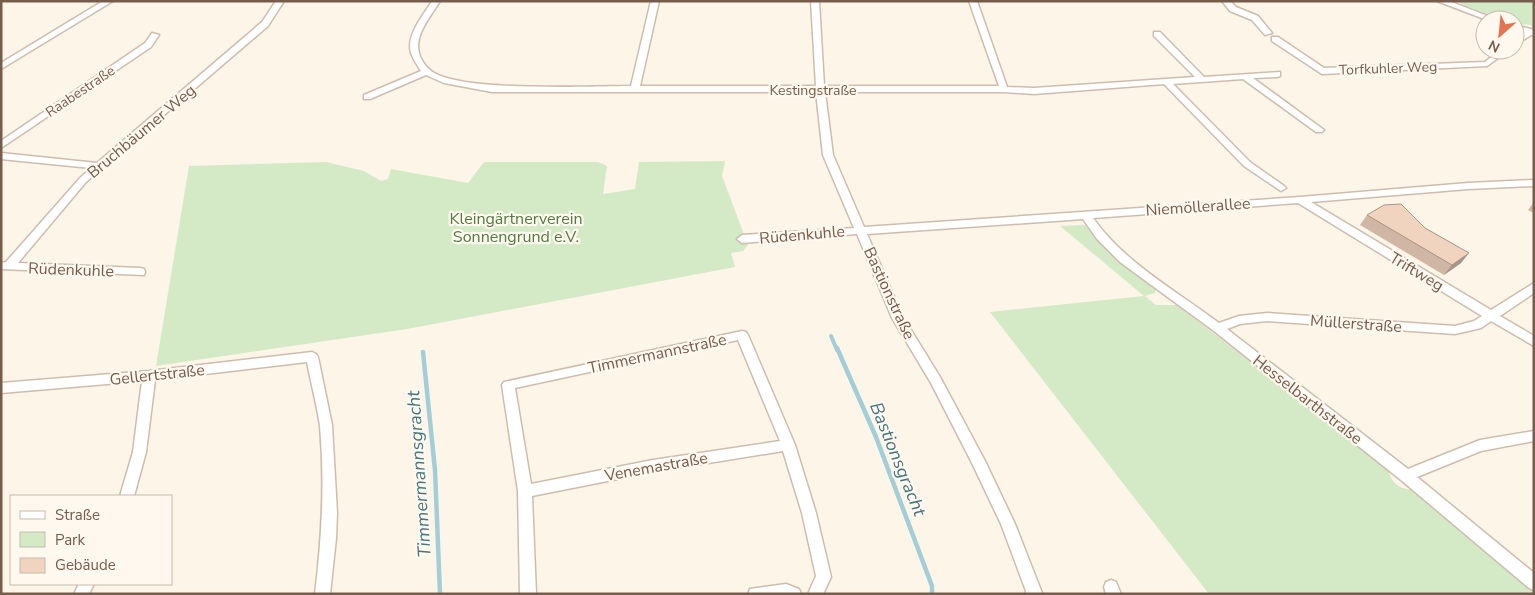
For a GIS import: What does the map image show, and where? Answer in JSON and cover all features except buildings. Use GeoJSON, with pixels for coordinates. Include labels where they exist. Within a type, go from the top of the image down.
{"type":"FeatureCollection","features":[{"type":"Feature","properties":{"kind":"street"},"geometry":{"type":"LineString","coordinates":[[1,66],[109,1]]}},
{"type":"Feature","properties":{"kind":"street","name":"Bruchbäumer Weg"},"geometry":{"type":"LineString","coordinates":[[5,266],[83,180],[265,24],[280,1]]}},
{"type":"Feature","properties":{"kind":"street"},"geometry":{"type":"LineString","coordinates":[[367,97],[426,72],[415,54],[414,43],[418,31],[436,1]]}},
{"type":"Feature","properties":{"kind":"street"},"geometry":{"type":"LineString","coordinates":[[636,89],[655,1]]}},
{"type":"Feature","properties":{"kind":"street","name":"Bastionstraße"},"geometry":{"type":"LineString","coordinates":[[815,1],[820,90],[828,155],[862,230],[898,318],[936,380],[1008,524],[1034,593],[1032,594]]}},
{"type":"Feature","properties":{"kind":"street"},"geometry":{"type":"LineString","coordinates":[[973,1],[1004,89]]}},
{"type":"Feature","properties":{"kind":"street","name":"Torfkuhler Weg"},"geometry":{"type":"LineString","coordinates":[[1226,1],[1233,9],[1255,18],[1271,36],[1322,71],[1487,64],[1492,60]]}},
{"type":"Feature","properties":{"kind":"street"},"geometry":{"type":"LineString","coordinates":[[1441,1],[1475,13]]}},
{"type":"Feature","properties":{"kind":"street"},"geometry":{"type":"LineString","coordinates":[[1157,34],[1201,78]]}},
{"type":"Feature","properties":{"kind":"street","name":"Raabestraße"},"geometry":{"type":"LineString","coordinates":[[1,145],[148,45],[156,35]]}},
{"type":"Feature","properties":{"kind":"street","name":"Kestingstraße"},"geometry":{"type":"LineString","coordinates":[[426,72],[447,80],[492,88],[1004,89],[1034,91],[1277,74]]}},
{"type":"Feature","properties":{"kind":"street"},"geometry":{"type":"LineString","coordinates":[[1244,76],[1319,130]]}},
{"type":"Feature","properties":{"kind":"street"},"geometry":{"type":"LineString","coordinates":[[1165,81],[1246,164],[1281,188]]}},
{"type":"Feature","properties":{"kind":"street"},"geometry":{"type":"LineString","coordinates":[[1,156],[100,166]]}},
{"type":"Feature","properties":{"kind":"street","name":"Niemöllerallee"},"geometry":{"type":"LineString","coordinates":[[862,230],[1300,200],[1468,186],[1534,183]]}},
{"type":"Feature","properties":{"kind":"street","name":"Triftweg"},"geometry":{"type":"LineString","coordinates":[[1300,200],[1534,342]]}},
{"type":"Feature","properties":{"kind":"street","name":"Hesselbarthstraße"},"geometry":{"type":"LineString","coordinates":[[1085,214],[1101,237],[1124,259],[1218,328],[1406,476],[1534,583]]}},
{"type":"Feature","properties":{"kind":"street","name":"Rüdenkuhle"},"geometry":{"type":"LineString","coordinates":[[742,239],[862,230]]}},
{"type":"Feature","properties":{"kind":"street","name":"Rüdenkuhle"},"geometry":{"type":"LineString","coordinates":[[5,266],[140,272]]}},
{"type":"Feature","properties":{"kind":"street","name":"Müllerstraße"},"geometry":{"type":"LineString","coordinates":[[1218,328],[1239,320],[1267,317],[1455,330],[1477,325],[1492,317],[1534,287]]}},
{"type":"Feature","properties":{"kind":"street","name":"Timmermannstraße"},"geometry":{"type":"LineString","coordinates":[[528,594],[525,490],[508,385],[742,335],[788,445],[809,513],[824,577],[815,594]]}},
{"type":"Feature","properties":{"kind":"street","name":"Gellertstraße"},"geometry":{"type":"LineString","coordinates":[[1,388],[149,376],[312,357],[326,425],[330,513],[322,594]]}},
{"type":"Feature","properties":{"kind":"street"},"geometry":{"type":"LineString","coordinates":[[126,495],[133,480],[143,439],[149,376]]}},
{"type":"Feature","properties":{"kind":"street"},"geometry":{"type":"LineString","coordinates":[[1406,476],[1480,446],[1534,436]]}},
{"type":"Feature","properties":{"kind":"street","name":"Venemastraße"},"geometry":{"type":"LineString","coordinates":[[525,490],[653,466],[788,445]]}},
{"type":"Feature","properties":{"kind":"street"},"geometry":{"type":"LineString","coordinates":[[755,594],[786,590],[794,594]]}},
{"type":"Feature","properties":{"kind":"green space"},"geometry":{"type":"Polygon","coordinates":[[[1460,1],[1534,1],[1534,30],[1531,25],[1525,25],[1525,10],[1477,10],[1461,4],[1460,1]]]}},
{"type":"Feature","properties":{"kind":"green space","name":"Kleingärtnerverein Sonnengrund e.V."},"geometry":{"type":"Polygon","coordinates":[[[725,161],[722,176],[748,245],[743,251],[731,253],[735,267],[407,329],[156,366],[189,166],[326,162],[364,171],[381,181],[388,179],[391,169],[468,183],[484,162],[598,162],[607,166],[603,194],[635,189],[639,162],[725,161]]]}},
{"type":"Feature","properties":{"kind":"green space"},"geometry":{"type":"Polygon","coordinates":[[[1085,225],[1107,251],[1156,289],[1155,293],[1145,296],[1156,305],[1177,305],[1387,467],[1391,478],[1400,487],[1416,490],[1534,590],[1534,594],[1209,594],[990,312],[1144,296],[1060,226],[1085,225]]]}},
{"type":"Feature","properties":{"kind":"waterway","name":"Bastionsgracht"},"geometry":{"type":"LineString","coordinates":[[831,336],[837,350]]}},
{"type":"Feature","properties":{"kind":"waterway","name":"Bastionsgracht"},"geometry":{"type":"LineString","coordinates":[[837,348],[876,437],[932,586],[932,594]]}},
{"type":"Feature","properties":{"kind":"waterway","name":"Timmermannsgracht"},"geometry":{"type":"LineString","coordinates":[[423,352],[435,470],[440,594]]}}]}
